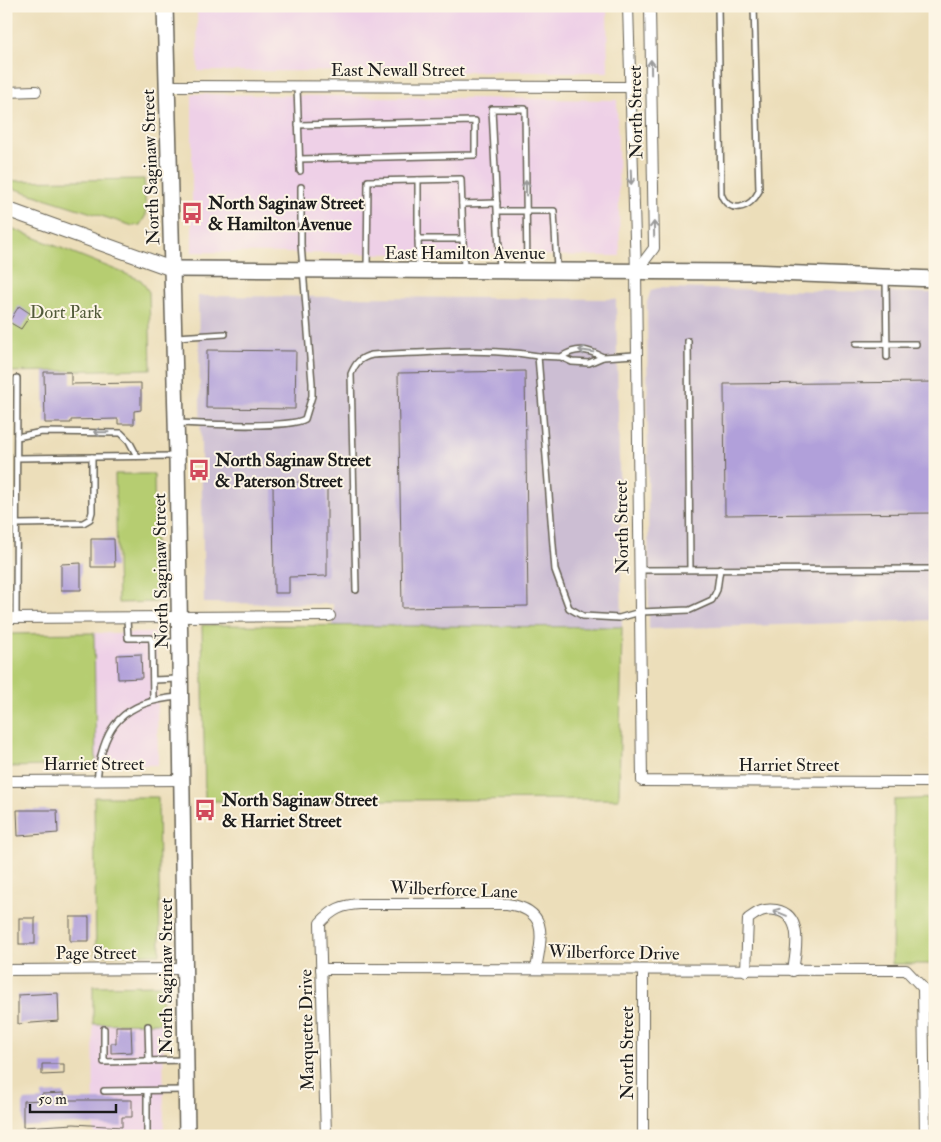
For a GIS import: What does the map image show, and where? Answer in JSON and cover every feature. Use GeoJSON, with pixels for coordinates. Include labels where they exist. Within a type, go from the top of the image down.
{"type":"FeatureCollection","features":[{"type":"Feature","properties":{"kind":"main road","name":"North Saginaw Street"},"geometry":{"type":"LineString","coordinates":[[164,6],[178,456],[187,1136]]}},
{"type":"Feature","properties":{"kind":"main road","name":"East Hamilton Avenue"},"geometry":{"type":"LineString","coordinates":[[172,269],[419,272],[751,272],[935,279]]}},
{"type":"Feature","properties":{"kind":"street","name":"North Street"},"geometry":{"type":"LineString","coordinates":[[628,6],[636,272],[635,355],[642,782]]}},
{"type":"Feature","properties":{"kind":"street","name":"North Street"},"geometry":{"type":"LineString","coordinates":[[636,272],[654,248],[650,6]]}},
{"type":"Feature","properties":{"kind":"street","name":"East Newall Street"},"geometry":{"type":"LineString","coordinates":[[167,86],[629,87]]}},
{"type":"Feature","properties":{"kind":"street"},"geometry":{"type":"LineString","coordinates":[[6,92],[36,91]]}},
{"type":"Feature","properties":{"kind":"street","name":"East Hamilton Avenue"},"geometry":{"type":"LineString","coordinates":[[6,209],[172,269]]}},
{"type":"Feature","properties":{"kind":"street"},"geometry":{"type":"LineString","coordinates":[[11,618],[330,616]]}},
{"type":"Feature","properties":{"kind":"street","name":"Harriet Street"},"geometry":{"type":"LineString","coordinates":[[6,781],[182,780]]}},
{"type":"Feature","properties":{"kind":"street","name":"Harriet Street"},"geometry":{"type":"LineString","coordinates":[[642,782],[935,782]]}},
{"type":"Feature","properties":{"kind":"street","name":"Wilberforce Lane"},"geometry":{"type":"LineString","coordinates":[[320,923],[334,909],[349,904],[507,904],[523,907],[536,917],[540,931],[536,969]]}},
{"type":"Feature","properties":{"kind":"street"},"geometry":{"type":"LineString","coordinates":[[746,971],[748,919],[760,910],[768,909],[781,911],[791,918],[795,928],[797,944],[793,971]]}},
{"type":"Feature","properties":{"kind":"street","name":"Marquette Drive"},"geometry":{"type":"LineString","coordinates":[[320,923],[326,1136]]}},
{"type":"Feature","properties":{"kind":"street","name":"Page Street"},"geometry":{"type":"LineString","coordinates":[[6,970],[186,969]]}},
{"type":"Feature","properties":{"kind":"street","name":"Wilberforce Drive"},"geometry":{"type":"LineString","coordinates":[[321,969],[906,970],[923,988],[925,1136]]}},
{"type":"Feature","properties":{"kind":"street","name":"North Street"},"geometry":{"type":"LineString","coordinates":[[643,970],[643,1136]]}},
{"type":"Feature","properties":{"kind":"lane"},"geometry":{"type":"LineString","coordinates":[[718,6],[721,194],[724,201],[734,207],[745,207],[754,202],[758,192],[754,6]]}},
{"type":"Feature","properties":{"kind":"lane"},"geometry":{"type":"LineString","coordinates":[[297,86],[300,171]]}},
{"type":"Feature","properties":{"kind":"lane"},"geometry":{"type":"LineString","coordinates":[[500,272],[492,109],[525,109],[527,272]]}},
{"type":"Feature","properties":{"kind":"lane"},"geometry":{"type":"LineString","coordinates":[[298,124],[475,121],[475,155],[299,160]]}},
{"type":"Feature","properties":{"kind":"lane"},"geometry":{"type":"LineString","coordinates":[[367,271],[368,181],[461,179],[464,272]]}},
{"type":"Feature","properties":{"kind":"lane"},"geometry":{"type":"LineString","coordinates":[[418,180],[419,272]]}},
{"type":"Feature","properties":{"kind":"lane"},"geometry":{"type":"LineString","coordinates":[[176,424],[245,425],[291,423],[305,419],[312,390],[305,271],[301,244],[301,187]]}},
{"type":"Feature","properties":{"kind":"lane"},"geometry":{"type":"LineString","coordinates":[[462,204],[497,203]]}},
{"type":"Feature","properties":{"kind":"lane"},"geometry":{"type":"LineString","coordinates":[[498,211],[554,211],[557,272]]}},
{"type":"Feature","properties":{"kind":"lane"},"geometry":{"type":"LineString","coordinates":[[418,239],[463,239]]}},
{"type":"Feature","properties":{"kind":"lane"},"geometry":{"type":"LineString","coordinates":[[886,278],[887,356]]}},
{"type":"Feature","properties":{"kind":"lane"},"geometry":{"type":"LineString","coordinates":[[173,337],[225,334]]}},
{"type":"Feature","properties":{"kind":"lane"},"geometry":{"type":"LineString","coordinates":[[688,341],[690,569]]}},
{"type":"Feature","properties":{"kind":"lane"},"geometry":{"type":"LineString","coordinates":[[856,344],[916,344]]}},
{"type":"Feature","properties":{"kind":"lane"},"geometry":{"type":"LineString","coordinates":[[356,590],[352,374],[356,363],[362,358],[372,355],[482,350],[504,350],[538,356],[561,357],[572,362],[589,363],[603,357],[635,355]]}},
{"type":"Feature","properties":{"kind":"lane"},"geometry":{"type":"LineString","coordinates":[[561,357],[572,350],[589,350],[603,357]]}},
{"type":"Feature","properties":{"kind":"lane"},"geometry":{"type":"LineString","coordinates":[[538,356],[555,570],[559,586],[569,608],[583,616],[619,618],[640,612],[690,610],[703,606],[712,600],[717,590],[720,569]]}},
{"type":"Feature","properties":{"kind":"lane"},"geometry":{"type":"LineString","coordinates":[[11,618],[17,524],[17,378]]}},
{"type":"Feature","properties":{"kind":"lane"},"geometry":{"type":"LineString","coordinates":[[17,437],[42,432],[121,434],[129,441],[137,456]]}},
{"type":"Feature","properties":{"kind":"lane"},"geometry":{"type":"LineString","coordinates":[[17,458],[178,456]]}},
{"type":"Feature","properties":{"kind":"lane"},"geometry":{"type":"LineString","coordinates":[[17,524],[83,523],[90,519],[92,512],[92,457]]}},
{"type":"Feature","properties":{"kind":"lane"},"geometry":{"type":"LineString","coordinates":[[639,570],[935,569]]}},
{"type":"Feature","properties":{"kind":"lane"},"geometry":{"type":"LineString","coordinates":[[127,618],[128,638],[151,638],[153,699]]}},
{"type":"Feature","properties":{"kind":"lane"},"geometry":{"type":"LineString","coordinates":[[152,642],[180,642]]}},
{"type":"Feature","properties":{"kind":"lane"},"geometry":{"type":"LineString","coordinates":[[153,680],[181,680]]}},
{"type":"Feature","properties":{"kind":"lane"},"geometry":{"type":"LineString","coordinates":[[97,780],[105,739],[128,712],[153,699],[181,697]]}},
{"type":"Feature","properties":{"kind":"lane"},"geometry":{"type":"LineString","coordinates":[[148,1026],[149,1061]]}},
{"type":"Feature","properties":{"kind":"lane"},"geometry":{"type":"LineString","coordinates":[[104,1029],[104,1062],[186,1060]]}},
{"type":"Feature","properties":{"kind":"lane"},"geometry":{"type":"LineString","coordinates":[[104,1091],[186,1090]]}},
{"type":"Feature","properties":{"kind":"lane"},"geometry":{"type":"LineString","coordinates":[[147,1091],[147,1136]]}},
{"type":"Feature","properties":{"kind":"shaded area"},"geometry":{"type":"Polygon","coordinates":[[[197,6],[607,6],[608,72],[198,71],[197,6]]]}},
{"type":"Feature","properties":{"kind":"shaded area"},"geometry":{"type":"Polygon","coordinates":[[[192,94],[617,100],[620,256],[192,252],[192,94]]]}},
{"type":"Feature","properties":{"kind":"shaded area"},"geometry":{"type":"Polygon","coordinates":[[[658,288],[935,293],[935,620],[649,629],[647,302],[651,290],[658,288]]]}},
{"type":"Feature","properties":{"kind":"shaded area"},"geometry":{"type":"Polygon","coordinates":[[[198,296],[616,299],[622,627],[333,626],[333,604],[204,603],[198,296]]]}},
{"type":"Feature","properties":{"kind":"shaded area"},"geometry":{"type":"Polygon","coordinates":[[[94,633],[156,633],[158,765],[96,765],[94,633]]]}},
{"type":"Feature","properties":{"kind":"shaded area"},"geometry":{"type":"Polygon","coordinates":[[[163,1023],[164,1136],[94,1136],[93,1024],[163,1023]]]}},
{"type":"Feature","properties":{"kind":"green space"},"geometry":{"type":"Polygon","coordinates":[[[144,179],[146,215],[140,225],[133,226],[6,186],[6,181],[144,179]]]}},
{"type":"Feature","properties":{"kind":"green space","name":"Dort Park"},"geometry":{"type":"Polygon","coordinates":[[[6,226],[141,280],[149,292],[151,369],[6,372],[6,226]]]}},
{"type":"Feature","properties":{"kind":"green space"},"geometry":{"type":"Polygon","coordinates":[[[115,474],[154,474],[156,602],[118,603],[115,474]]]}},
{"type":"Feature","properties":{"kind":"green space"},"geometry":{"type":"Polygon","coordinates":[[[202,625],[622,627],[619,799],[205,801],[202,625]]]}},
{"type":"Feature","properties":{"kind":"green space"},"geometry":{"type":"Polygon","coordinates":[[[94,633],[96,765],[7,767],[6,634],[94,633]]]}},
{"type":"Feature","properties":{"kind":"green space"},"geometry":{"type":"Polygon","coordinates":[[[94,797],[158,797],[160,954],[96,955],[94,797]]]}},
{"type":"Feature","properties":{"kind":"green space"},"geometry":{"type":"Polygon","coordinates":[[[935,798],[935,964],[892,964],[894,800],[935,798]]]}},
{"type":"Feature","properties":{"kind":"green space"},"geometry":{"type":"Polygon","coordinates":[[[162,985],[163,1023],[93,1024],[93,986],[162,985]]]}},
{"type":"Feature","properties":{"kind":"building"},"geometry":{"type":"Polygon","coordinates":[[[19,306],[31,314],[21,329],[9,322],[19,306]]]}},
{"type":"Feature","properties":{"kind":"building"},"geometry":{"type":"Polygon","coordinates":[[[207,350],[296,351],[295,409],[206,408],[207,350]]]}},
{"type":"Feature","properties":{"kind":"building"},"geometry":{"type":"Polygon","coordinates":[[[525,371],[528,606],[402,608],[398,373],[525,371]]]}},
{"type":"Feature","properties":{"kind":"building"},"geometry":{"type":"Polygon","coordinates":[[[44,372],[71,372],[71,384],[141,383],[141,410],[134,411],[134,424],[118,424],[118,419],[71,420],[71,423],[45,423],[44,372]]]}},
{"type":"Feature","properties":{"kind":"building"},"geometry":{"type":"Polygon","coordinates":[[[935,382],[935,513],[725,515],[724,384],[935,382]]]}},
{"type":"Feature","properties":{"kind":"building"},"geometry":{"type":"Polygon","coordinates":[[[273,482],[327,482],[327,576],[289,577],[289,593],[274,593],[273,482]]]}},
{"type":"Feature","properties":{"kind":"building"},"geometry":{"type":"Polygon","coordinates":[[[91,539],[114,539],[115,567],[91,567],[91,539]]]}},
{"type":"Feature","properties":{"kind":"building"},"geometry":{"type":"Polygon","coordinates":[[[81,563],[81,590],[61,590],[61,564],[81,563]]]}},
{"type":"Feature","properties":{"kind":"building"},"geometry":{"type":"Polygon","coordinates":[[[141,654],[142,678],[118,679],[117,655],[141,654]]]}},
{"type":"Feature","properties":{"kind":"building"},"geometry":{"type":"Polygon","coordinates":[[[17,810],[57,810],[58,833],[18,836],[17,810]]]}},
{"type":"Feature","properties":{"kind":"building"},"geometry":{"type":"Polygon","coordinates":[[[70,917],[89,917],[89,941],[70,941],[70,917]]]}},
{"type":"Feature","properties":{"kind":"building"},"geometry":{"type":"Polygon","coordinates":[[[19,918],[35,918],[35,944],[19,944],[19,918]]]}},
{"type":"Feature","properties":{"kind":"building"},"geometry":{"type":"Polygon","coordinates":[[[58,993],[59,1021],[18,1024],[18,995],[58,993]]]}},
{"type":"Feature","properties":{"kind":"building"},"geometry":{"type":"Polygon","coordinates":[[[116,1026],[131,1026],[132,1052],[111,1053],[111,1043],[116,1043],[116,1026]]]}},
{"type":"Feature","properties":{"kind":"building"},"geometry":{"type":"Polygon","coordinates":[[[42,1064],[64,1064],[64,1074],[42,1075],[42,1064]]]}},
{"type":"Feature","properties":{"kind":"building"},"geometry":{"type":"Polygon","coordinates":[[[64,1093],[65,1100],[132,1100],[132,1117],[122,1117],[122,1127],[74,1124],[23,1127],[23,1101],[42,1100],[42,1094],[64,1093]]]}},
{"type":"Feature","properties":{"kind":"place","name":"North Saginaw Street & Hamilton Avenue"},"geometry":{"type":"Point","coordinates":[192,213]}},
{"type":"Feature","properties":{"kind":"place","name":"North Saginaw Street & Paterson Street"},"geometry":{"type":"Point","coordinates":[199,470]}},
{"type":"Feature","properties":{"kind":"place","name":"North Saginaw Street & Harriet Street"},"geometry":{"type":"Point","coordinates":[205,810]}}]}
